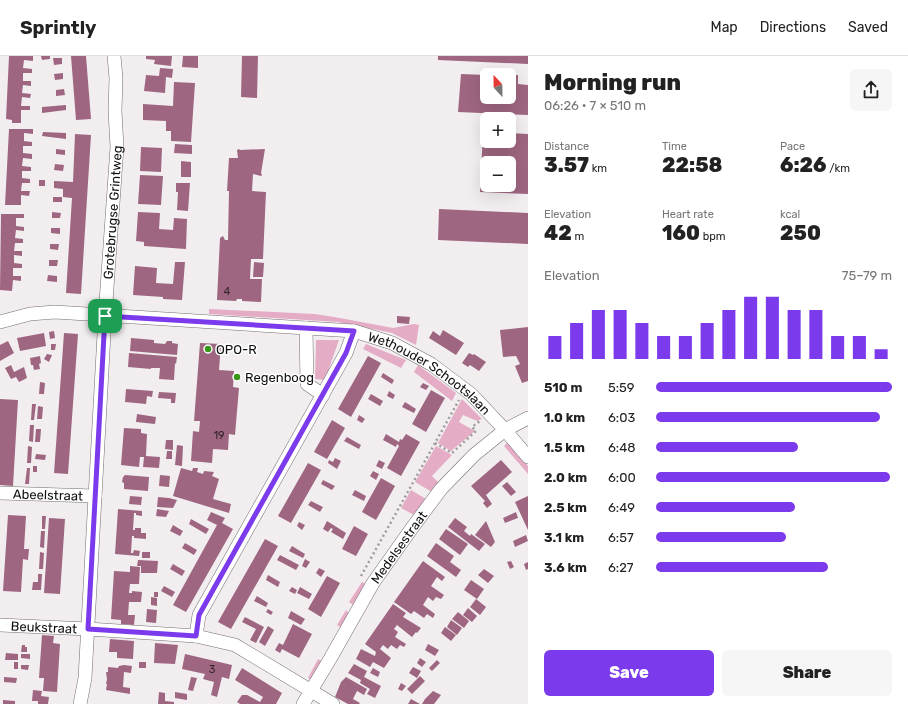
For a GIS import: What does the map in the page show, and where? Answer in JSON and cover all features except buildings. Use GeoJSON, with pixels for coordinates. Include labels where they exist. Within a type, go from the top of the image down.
{"type":"FeatureCollection","features":[{"type":"Feature","properties":{"kind":"street","name":"Grotebrugse Grintweg"},"geometry":{"type":"LineString","coordinates":[[80,704],[86,678],[105,316],[117,147],[115,111],[116,78],[114,56]]}},
{"type":"Feature","properties":{"kind":"street","name":"Wethouder Schootslaan"},"geometry":{"type":"LineString","coordinates":[[0,322],[17,317],[45,313],[354,331],[392,343],[431,364],[471,394],[528,457]]}},
{"type":"Feature","properties":{"kind":"street"},"geometry":{"type":"LineString","coordinates":[[306,328],[307,384],[323,394]]}},
{"type":"Feature","properties":{"kind":"street"},"geometry":{"type":"LineString","coordinates":[[196,636],[199,615],[346,353],[354,331]]}},
{"type":"Feature","properties":{"kind":"street","name":"Medelsestraat"},"geometry":{"type":"LineString","coordinates":[[302,704],[330,659],[373,583],[441,489],[474,455],[505,430],[528,418]]}},
{"type":"Feature","properties":{"kind":"street","name":"Abeelstraat"},"geometry":{"type":"LineString","coordinates":[[0,493],[95,496]]}},
{"type":"Feature","properties":{"kind":"street","name":"Beukstraat"},"geometry":{"type":"LineString","coordinates":[[0,625],[196,636],[235,646],[333,704]]}},
{"type":"Feature","properties":{"kind":"path"},"geometry":{"type":"LineString","coordinates":[[358,580],[465,389]]}},
{"type":"Feature","properties":{"kind":"path"},"geometry":{"type":"LineString","coordinates":[[435,443],[452,453],[476,431],[472,427],[491,415]]}},
{"type":"Feature","properties":{"kind":"shaded area"},"geometry":{"type":"Polygon","coordinates":[[[209,309],[315,314],[393,328],[414,324],[419,325],[416,345],[392,333],[338,322],[209,314],[209,309]]]}},
{"type":"Feature","properties":{"kind":"shaded area"},"geometry":{"type":"Polygon","coordinates":[[[316,340],[339,340],[325,380],[315,379],[316,340]]]}},
{"type":"Feature","properties":{"kind":"shaded area"},"geometry":{"type":"Polygon","coordinates":[[[366,344],[406,360],[401,368],[363,349],[366,344]]]}},
{"type":"Feature","properties":{"kind":"shaded area"},"geometry":{"type":"Polygon","coordinates":[[[418,365],[456,393],[452,401],[414,372],[418,365]]]}},
{"type":"Feature","properties":{"kind":"shaded area"},"geometry":{"type":"Polygon","coordinates":[[[462,399],[482,419],[477,421],[463,415],[459,422],[475,431],[451,451],[438,443],[462,399]]]}},
{"type":"Feature","properties":{"kind":"shaded area"},"geometry":{"type":"Polygon","coordinates":[[[508,442],[528,466],[528,474],[504,446],[508,442]]]}},
{"type":"Feature","properties":{"kind":"shaded area"},"geometry":{"type":"Polygon","coordinates":[[[436,446],[452,455],[432,476],[439,483],[432,492],[415,482],[436,446]]]}},
{"type":"Feature","properties":{"kind":"shaded area"},"geometry":{"type":"Polygon","coordinates":[[[411,490],[426,499],[414,515],[401,508],[411,490]]]}},
{"type":"Feature","properties":{"kind":"shaded area"},"geometry":{"type":"Polygon","coordinates":[[[362,582],[366,584],[353,605],[349,602],[362,582]]]}},
{"type":"Feature","properties":{"kind":"shaded area"},"geometry":{"type":"Polygon","coordinates":[[[346,610],[349,613],[342,628],[337,625],[346,610]]]}},
{"type":"Feature","properties":{"kind":"shaded area"},"geometry":{"type":"Polygon","coordinates":[[[318,659],[323,662],[312,680],[308,678],[318,659]]]}},
{"type":"Feature","properties":{"kind":"place","name":"OPO-R"},"geometry":{"type":"Point","coordinates":[208,349]}},
{"type":"Feature","properties":{"kind":"place","name":"Regenboog"},"geometry":{"type":"Point","coordinates":[237,377]}},
{"type":"Feature","properties":{"kind":"route"},"geometry":{"type":"LineString","coordinates":[[105,316],[354,331],[346,353],[199,615],[196,636],[88,629],[105,316]]}}]}
